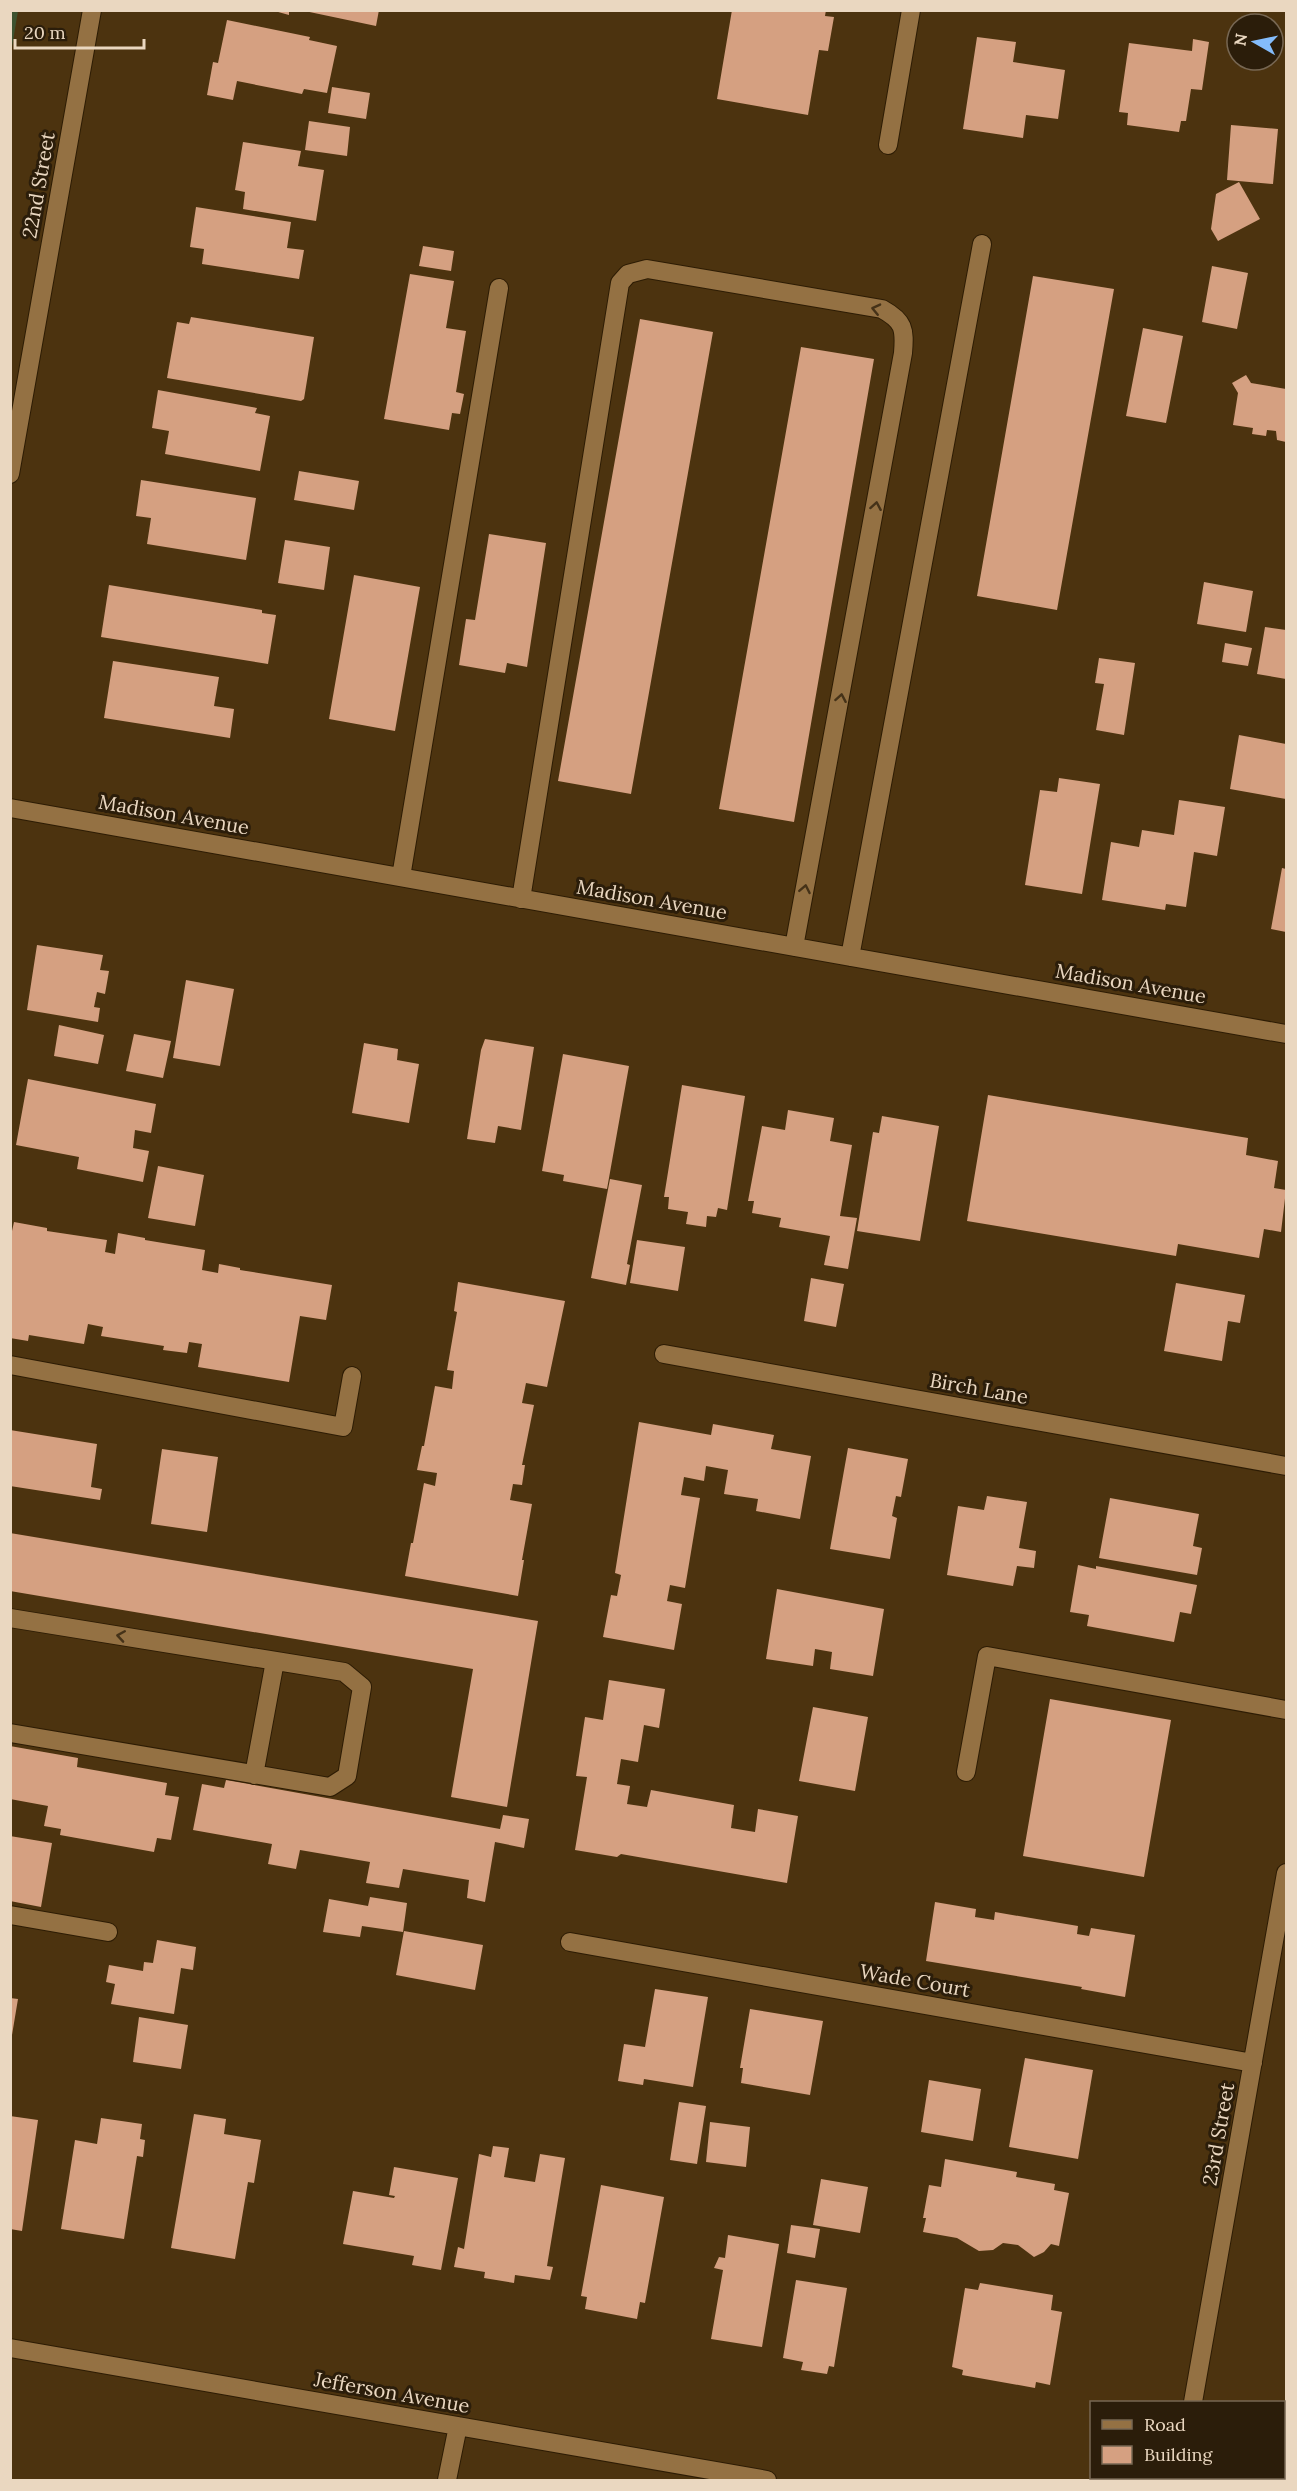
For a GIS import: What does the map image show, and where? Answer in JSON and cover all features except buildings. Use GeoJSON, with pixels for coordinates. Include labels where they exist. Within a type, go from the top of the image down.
{"type":"FeatureCollection","features":[{"type":"Feature","properties":{"kind":"street","name":"22nd Street"},"geometry":{"type":"LineString","coordinates":[[10,474],[92,10]]}},
{"type":"Feature","properties":{"kind":"street"},"geometry":{"type":"LineString","coordinates":[[888,145],[910,10]]}},
{"type":"Feature","properties":{"kind":"street"},"geometry":{"type":"LineString","coordinates":[[850,957],[982,244]]}},
{"type":"Feature","properties":{"kind":"street"},"geometry":{"type":"LineString","coordinates":[[521,899],[620,283],[628,274],[647,269],[882,309],[897,317],[905,333],[903,353],[794,947]]}},
{"type":"Feature","properties":{"kind":"street"},"geometry":{"type":"LineString","coordinates":[[401,878],[499,288]]}},
{"type":"Feature","properties":{"kind":"street","name":"Madison Avenue"},"geometry":{"type":"LineString","coordinates":[[10,808],[1287,1034]]}},
{"type":"Feature","properties":{"kind":"street","name":"Birch Lane"},"geometry":{"type":"LineString","coordinates":[[664,1354],[1287,1466]]}},
{"type":"Feature","properties":{"kind":"street"},"geometry":{"type":"LineString","coordinates":[[10,1365],[343,1427],[352,1376]]}},
{"type":"Feature","properties":{"kind":"street"},"geometry":{"type":"LineString","coordinates":[[10,1618],[344,1672],[362,1687],[347,1776],[330,1787],[10,1733]]}},
{"type":"Feature","properties":{"kind":"street"},"geometry":{"type":"LineString","coordinates":[[966,1772],[987,1656],[1287,1710]]}},
{"type":"Feature","properties":{"kind":"street"},"geometry":{"type":"LineString","coordinates":[[254,1775],[274,1661]]}},
{"type":"Feature","properties":{"kind":"street","name":"23rd Street"},"geometry":{"type":"LineString","coordinates":[[1193,2401],[1287,1873]]}},
{"type":"Feature","properties":{"kind":"street"},"geometry":{"type":"LineString","coordinates":[[10,1915],[108,1932]]}},
{"type":"Feature","properties":{"kind":"street","name":"Wade Court"},"geometry":{"type":"LineString","coordinates":[[570,1942],[1253,2063]]}},
{"type":"Feature","properties":{"kind":"street","name":"Jefferson Avenue"},"geometry":{"type":"LineString","coordinates":[[10,2348],[766,2481]]}},
{"type":"Feature","properties":{"kind":"street"},"geometry":{"type":"LineString","coordinates":[[447,2481],[458,2426]]}},
{"type":"Feature","properties":{"kind":"green space"},"geometry":{"type":"Polygon","coordinates":[[[10,11],[18,11],[11,53],[10,11]]]}}]}
